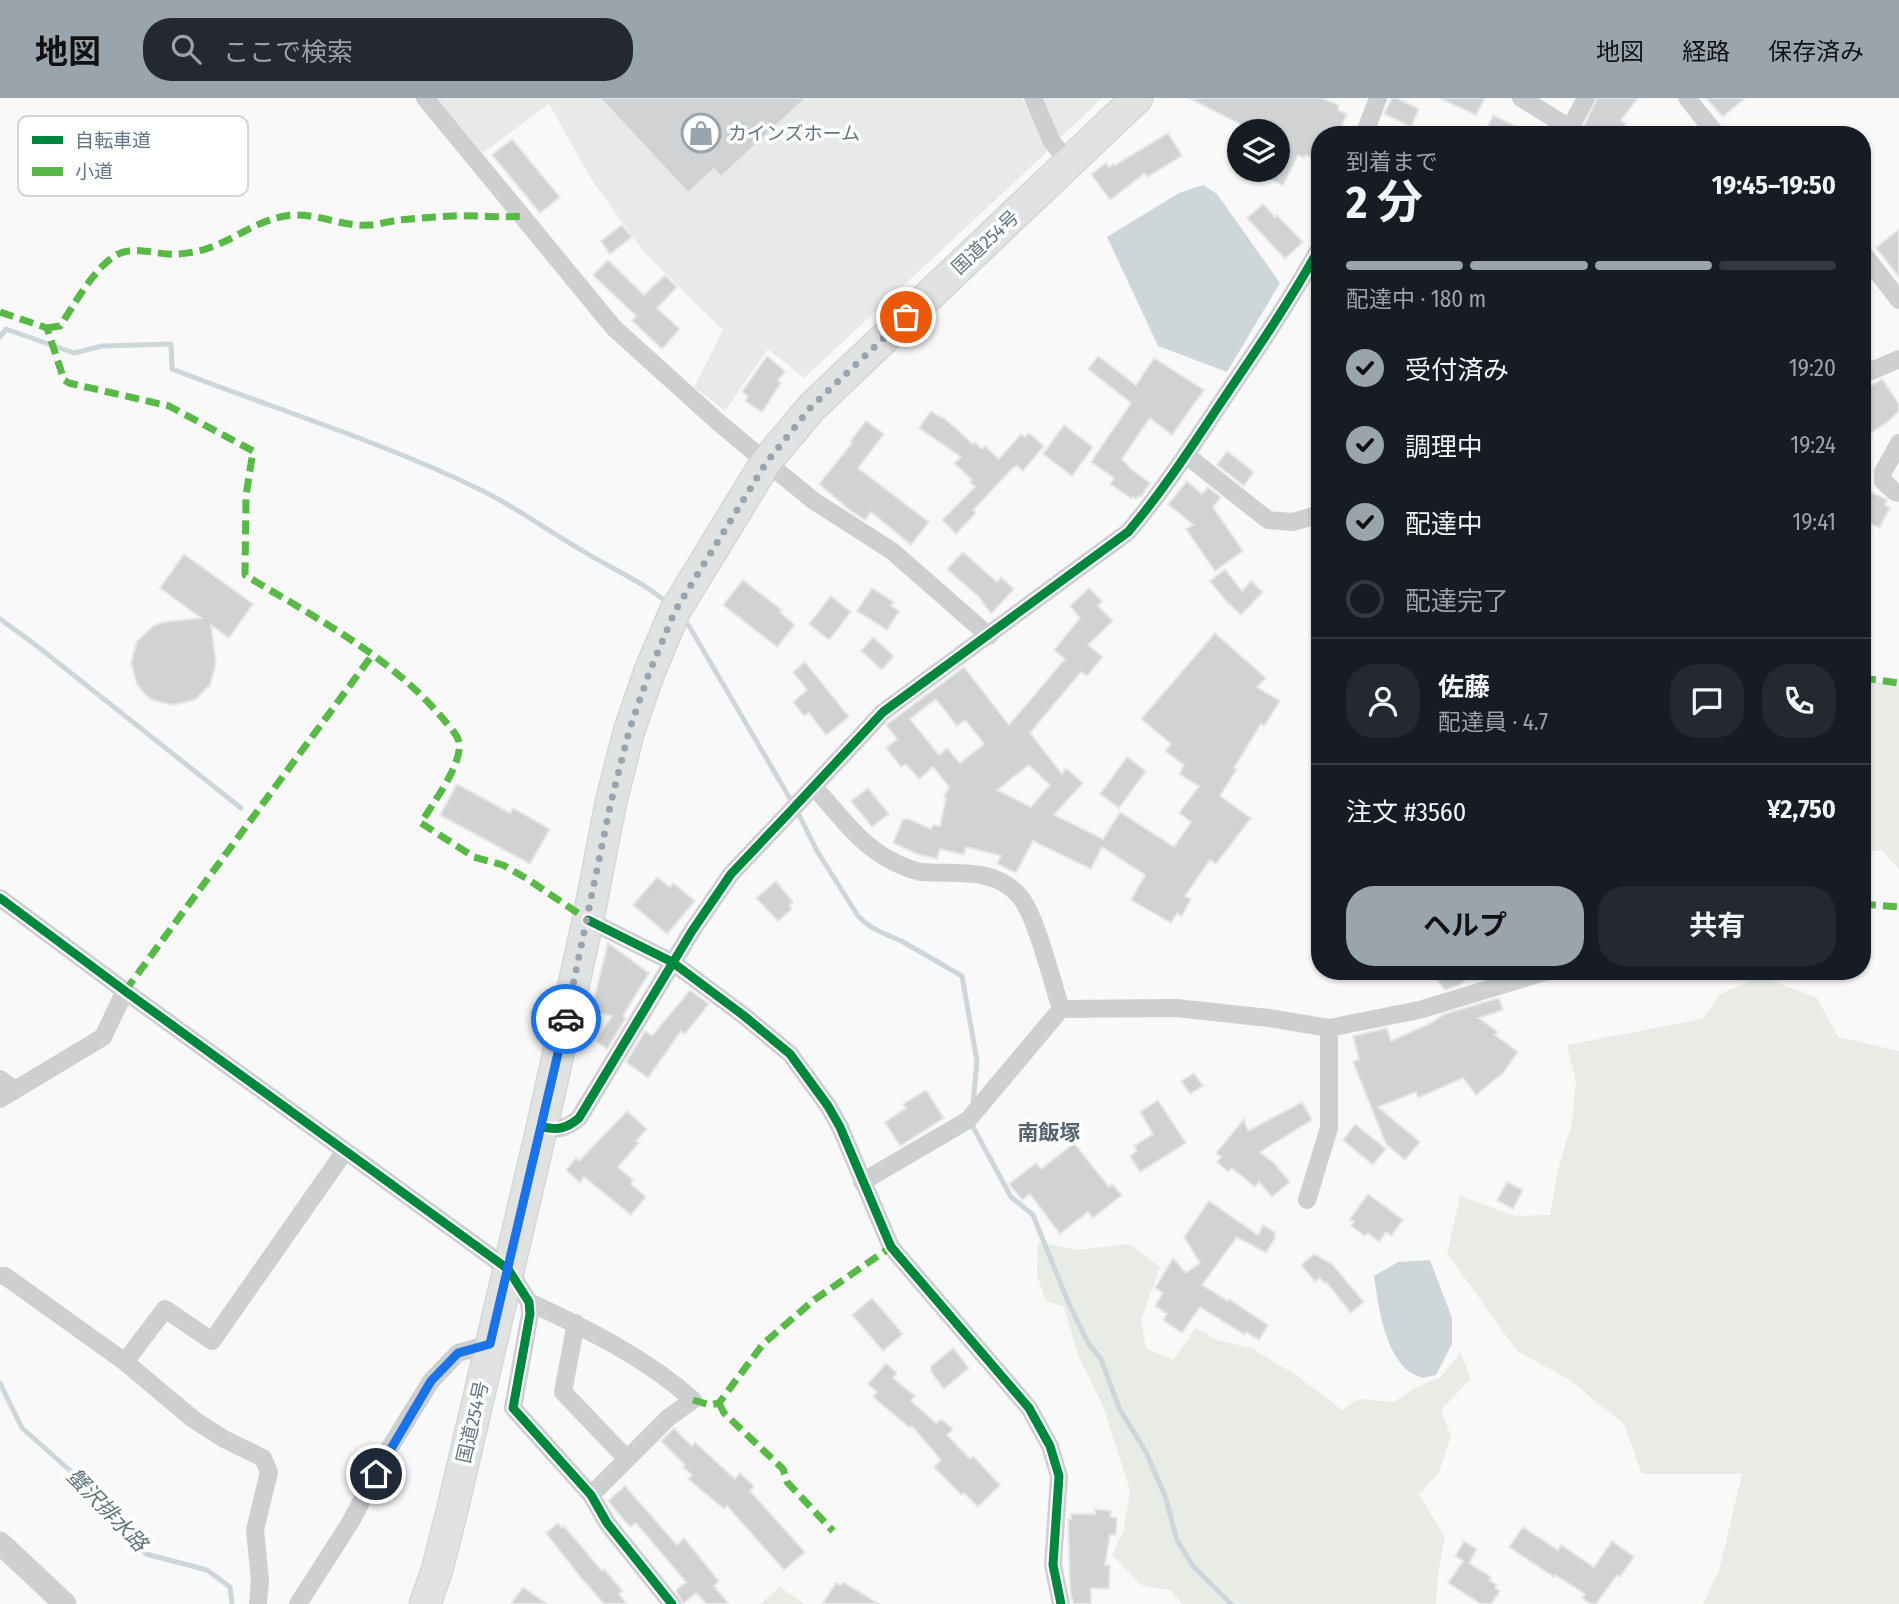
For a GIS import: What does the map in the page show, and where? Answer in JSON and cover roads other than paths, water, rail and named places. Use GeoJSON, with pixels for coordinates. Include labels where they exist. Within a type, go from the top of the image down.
{"type":"FeatureCollection","features":[{"type":"Feature","properties":{"kind":"highway","name":"国道254号"},"geometry":{"type":"LineString","coordinates":[[425,1604],[449,1523],[542,1127],[611,802],[629,731],[675,611],[766,463],[811,407],[1137,98]]}},
{"type":"Feature","properties":{"kind":"street"},"geometry":{"type":"LineString","coordinates":[[425,98],[614,328],[766,463],[814,501],[892,551],[989,636]]}},
{"type":"Feature","properties":{"kind":"street"},"geometry":{"type":"LineString","coordinates":[[1033,98],[1052,142],[1069,162]]}},
{"type":"Feature","properties":{"kind":"street"},"geometry":{"type":"LineString","coordinates":[[1367,126],[1378,98]]}},
{"type":"Feature","properties":{"kind":"street"},"geometry":{"type":"LineString","coordinates":[[1521,98],[1563,126]]}},
{"type":"Feature","properties":{"kind":"street"},"geometry":{"type":"LineString","coordinates":[[1572,126],[1586,98]]}},
{"type":"Feature","properties":{"kind":"street"},"geometry":{"type":"LineString","coordinates":[[1687,98],[1710,126]]}},
{"type":"Feature","properties":{"kind":"street"},"geometry":{"type":"LineString","coordinates":[[542,1127],[559,1130],[579,1118],[672,962],[732,874],[883,712],[1128,531],[1147,510],[1290,300],[1311,263]]}},
{"type":"Feature","properties":{"kind":"street"},"geometry":{"type":"LineString","coordinates":[[1871,264],[1899,300]]}},
{"type":"Feature","properties":{"kind":"street"},"geometry":{"type":"LineString","coordinates":[[1871,371],[1899,359]]}},
{"type":"Feature","properties":{"kind":"street"},"geometry":{"type":"LineString","coordinates":[[1899,443],[1883,472],[1884,481],[1899,493]]}},
{"type":"Feature","properties":{"kind":"street"},"geometry":{"type":"LineString","coordinates":[[1186,455],[1268,520],[1293,522],[1311,517]]}},
{"type":"Feature","properties":{"kind":"street"},"geometry":{"type":"LineString","coordinates":[[814,787],[862,841],[888,859],[919,872],[957,871],[996,878],[1008,886],[1022,899],[1033,922],[1061,1009]]}},
{"type":"Feature","properties":{"kind":"street"},"geometry":{"type":"LineString","coordinates":[[0,898],[508,1269],[529,1302],[530,1314],[513,1408],[591,1495],[607,1523],[671,1604]]}},
{"type":"Feature","properties":{"kind":"street"},"geometry":{"type":"LineString","coordinates":[[588,920],[672,962],[743,1015],[790,1054],[828,1106],[891,1247],[1030,1408],[1050,1446],[1059,1476],[1053,1565],[1061,1604]]}},
{"type":"Feature","properties":{"kind":"street"},"geometry":{"type":"LineString","coordinates":[[862,1182],[968,1119],[1061,1009],[1176,1008],[1269,1018],[1329,1028],[1419,1010],[1518,980]]}},
{"type":"Feature","properties":{"kind":"street"},"geometry":{"type":"LineString","coordinates":[[5,1089],[103,1037],[124,991]]}},
{"type":"Feature","properties":{"kind":"street"},"geometry":{"type":"LineString","coordinates":[[1307,1200],[1329,1128],[1329,1028]]}},
{"type":"Feature","properties":{"kind":"street"},"geometry":{"type":"LineString","coordinates":[[125,1362],[165,1309],[212,1341],[345,1152]]}},
{"type":"Feature","properties":{"kind":"street"},"geometry":{"type":"LineString","coordinates":[[0,1276],[5,1276],[125,1362],[193,1419],[224,1439],[263,1458],[269,1472],[255,1530],[260,1580],[258,1604]]}},
{"type":"Feature","properties":{"kind":"street"},"geometry":{"type":"LineString","coordinates":[[529,1302],[619,1346],[675,1384],[693,1400],[668,1419],[591,1495]]}},
{"type":"Feature","properties":{"kind":"street"},"geometry":{"type":"LineString","coordinates":[[576,1324],[563,1392],[627,1459]]}},
{"type":"Feature","properties":{"kind":"street"},"geometry":{"type":"LineString","coordinates":[[298,1604],[350,1522],[389,1449],[431,1381],[458,1353],[490,1344]]}},
{"type":"Feature","properties":{"kind":"street"},"geometry":{"type":"LineString","coordinates":[[0,1543],[65,1604]]}},
{"type":"Feature","properties":{"kind":"waterway"},"geometry":{"type":"LineString","coordinates":[[0,337],[6,329],[74,353],[102,346],[171,344],[172,369],[368,441],[483,491],[639,583],[668,604]]}},
{"type":"Feature","properties":{"kind":"waterway"},"geometry":{"type":"LineString","coordinates":[[0,619],[241,808]]}},
{"type":"Feature","properties":{"kind":"waterway"},"geometry":{"type":"LineString","coordinates":[[682,619],[689,626],[792,802]]}},
{"type":"Feature","properties":{"kind":"waterway"},"geometry":{"type":"LineString","coordinates":[[797,811],[817,851],[858,916],[875,929],[962,976],[977,1061],[973,1104]]}},
{"type":"Feature","properties":{"kind":"waterway"},"geometry":{"type":"LineString","coordinates":[[972,1120],[972,1125],[1011,1197],[1033,1215],[1069,1304],[1088,1343],[1101,1359],[1119,1408],[1146,1452],[1165,1496],[1177,1540],[1193,1566],[1231,1604]]}},
{"type":"Feature","properties":{"kind":"waterway","name":"蟹沢排水路"},"geometry":{"type":"LineString","coordinates":[[0,1383],[22,1428],[74,1474],[146,1554],[207,1570],[230,1587],[232,1604]]}},
{"type":"Feature","properties":{"kind":"place","name":"カインズホーム"},"geometry":{"type":"Point","coordinates":[701,133]}},
{"type":"Feature","properties":{"kind":"district","name":"南飯塚"},"geometry":{"type":"Point","coordinates":[1049,1133]}}]}
